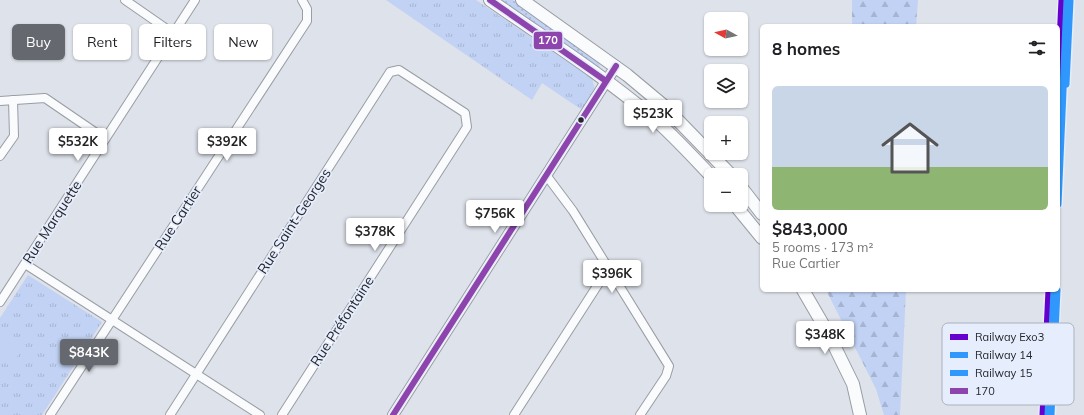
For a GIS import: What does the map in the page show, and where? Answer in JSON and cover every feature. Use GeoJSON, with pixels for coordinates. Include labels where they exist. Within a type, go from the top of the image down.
{"type":"FeatureCollection","features":[{"type":"Feature","properties":{"kind":"main road"},"geometry":{"type":"LineString","coordinates":[[490,0],[606,81],[655,120],[704,169]]}},
{"type":"Feature","properties":{"kind":"main road"},"geometry":{"type":"LineString","coordinates":[[522,0],[616,66],[663,105],[724,168]]}},
{"type":"Feature","properties":{"kind":"main road"},"geometry":{"type":"LineString","coordinates":[[748,196],[760,211]]}},
{"type":"Feature","properties":{"kind":"main road"},"geometry":{"type":"LineString","coordinates":[[741,212],[760,236]]}},
{"type":"Feature","properties":{"kind":"main road"},"geometry":{"type":"LineString","coordinates":[[804,292],[828,333],[853,384],[860,415]]}},
{"type":"Feature","properties":{"kind":"street"},"geometry":{"type":"LineString","coordinates":[[125,0],[160,24]]}},
{"type":"Feature","properties":{"kind":"street","name":"Rue Marquette"},"geometry":{"type":"LineString","coordinates":[[180,24],[195,0]]}},
{"type":"Feature","properties":{"kind":"street","name":"Rue Cartier"},"geometry":{"type":"LineString","coordinates":[[50,415],[307,21],[308,9],[302,0]]}},
{"type":"Feature","properties":{"kind":"street","name":"Rue Marquette"},"geometry":{"type":"LineString","coordinates":[[0,302],[157,60]]}},
{"type":"Feature","properties":{"kind":"street"},"geometry":{"type":"LineString","coordinates":[[393,415],[616,66]]}},
{"type":"Feature","properties":{"kind":"street","name":"Rue Saint-Georges"},"geometry":{"type":"LineString","coordinates":[[170,415],[390,72],[399,70],[435,93]]}},
{"type":"Feature","properties":{"kind":"street","name":"Rue Préfontaine"},"geometry":{"type":"LineString","coordinates":[[282,415],[467,127],[464,113],[435,93]]}},
{"type":"Feature","properties":{"kind":"street"},"geometry":{"type":"LineString","coordinates":[[0,101],[45,98],[105,139]]}},
{"type":"Feature","properties":{"kind":"street"},"geometry":{"type":"LineString","coordinates":[[0,156],[14,136],[12,100]]}},
{"type":"Feature","properties":{"kind":"street"},"geometry":{"type":"LineString","coordinates":[[546,175],[573,211],[669,366],[666,376],[640,415]]}},
{"type":"Feature","properties":{"kind":"street"},"geometry":{"type":"LineString","coordinates":[[24,264],[260,415]]}},
{"type":"Feature","properties":{"kind":"street"},"geometry":{"type":"LineString","coordinates":[[514,415],[608,269]]}},
{"type":"Feature","properties":{"kind":"green space"},"geometry":{"type":"Polygon","coordinates":[[[386,0],[476,0],[592,78],[595,90],[582,110],[542,83],[532,100],[386,0]]]}},
{"type":"Feature","properties":{"kind":"green space"},"geometry":{"type":"Polygon","coordinates":[[[498,0],[513,0],[598,61],[600,66],[598,68],[498,0]]]}},
{"type":"Feature","properties":{"kind":"green space"},"geometry":{"type":"Polygon","coordinates":[[[852,0],[918,0],[916,24],[852,24],[852,0]]]}},
{"type":"Feature","properties":{"kind":"green space"},"geometry":{"type":"Polygon","coordinates":[[[28,275],[102,322],[42,415],[0,415],[0,318],[28,275]]]}},
{"type":"Feature","properties":{"kind":"green space"},"geometry":{"type":"Polygon","coordinates":[[[827,292],[906,292],[900,415],[884,415],[876,389],[827,292]]]}},
{"type":"Feature","properties":{"kind":"green space"},"geometry":{"type":"Polygon","coordinates":[[[0,336],[21,351],[10,366],[0,360],[0,336]]]}},
{"type":"Feature","properties":{"kind":"rail line","name":"Exo3"},"geometry":{"type":"LineString","coordinates":[[1060,42],[1062,0]]}},
{"type":"Feature","properties":{"kind":"rail line","name":"14"},"geometry":{"type":"LineString","coordinates":[[1060,159],[1067,0]]}},
{"type":"Feature","properties":{"kind":"rail line","name":"15"},"geometry":{"type":"LineString","coordinates":[[1066,84],[1070,0]]}},
{"type":"Feature","properties":{"kind":"rail line","name":"Exo3"},"geometry":{"type":"LineString","coordinates":[[1047,323],[1049,292]]}},
{"type":"Feature","properties":{"kind":"rail line","name":"14"},"geometry":{"type":"LineString","coordinates":[[1052,323],[1054,292]]}},
{"type":"Feature","properties":{"kind":"rail line","name":"15"},"geometry":{"type":"LineString","coordinates":[[1055,323],[1057,292]]}},
{"type":"Feature","properties":{"kind":"rail line","name":"Exo3"},"geometry":{"type":"LineString","coordinates":[[1043,405],[1043,415]]}},
{"type":"Feature","properties":{"kind":"rail line","name":"14"},"geometry":{"type":"LineString","coordinates":[[1048,405],[1048,415]]}},
{"type":"Feature","properties":{"kind":"rail line","name":"15"},"geometry":{"type":"LineString","coordinates":[[1051,405],[1051,415]]}},
{"type":"Feature","properties":{"kind":"transit line","name":"170"},"geometry":{"type":"LineString","coordinates":[[490,0],[606,81]]}},
{"type":"Feature","properties":{"kind":"transit line","name":"170"},"geometry":{"type":"LineString","coordinates":[[393,415],[616,66]]}}]}
